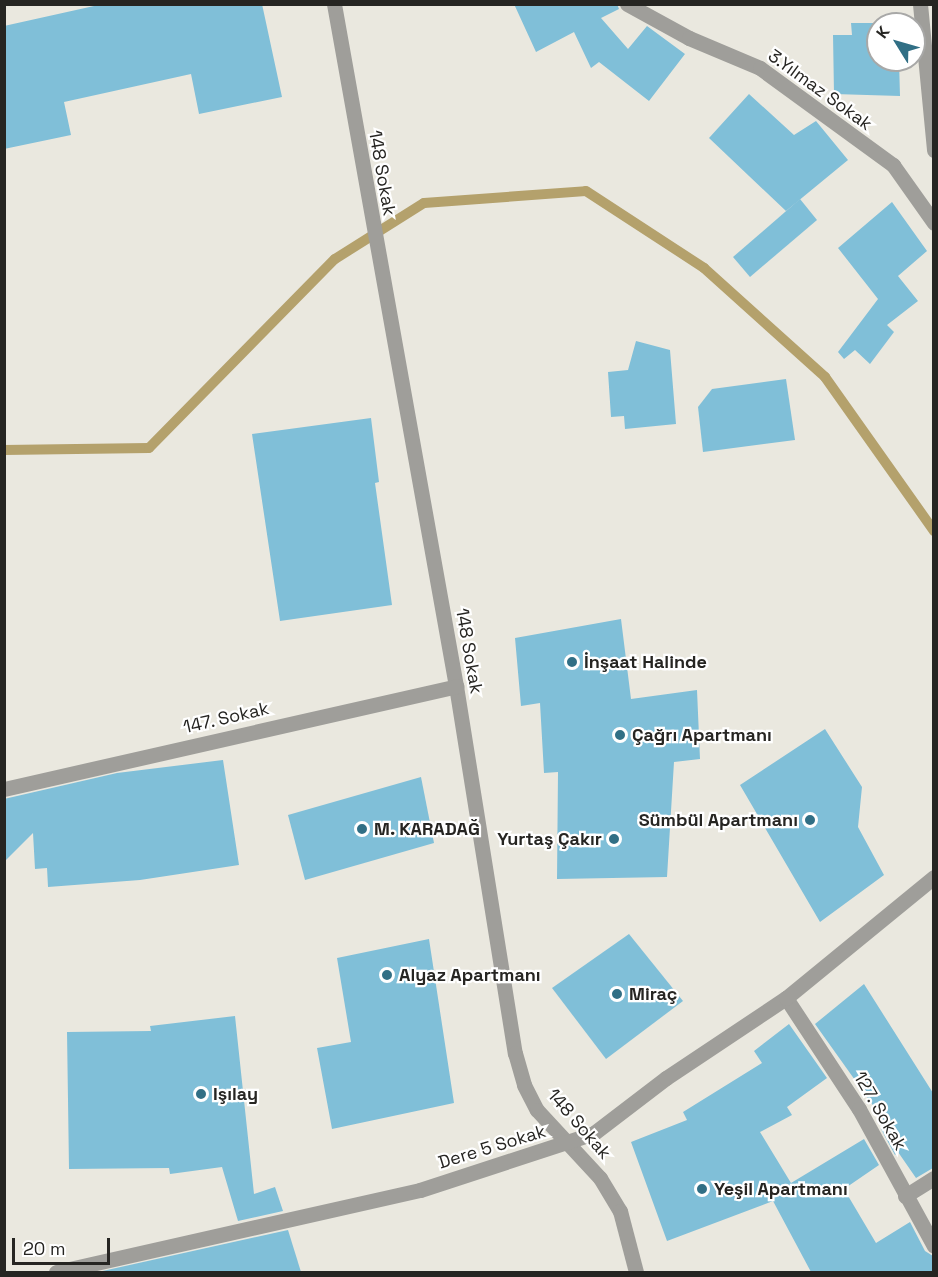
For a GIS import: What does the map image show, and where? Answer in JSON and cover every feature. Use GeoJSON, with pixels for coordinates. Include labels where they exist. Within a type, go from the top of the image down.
{"type":"FeatureCollection","features":[{"type":"Feature","properties":{"kind":"street","name":"148 Sokak"},"geometry":{"type":"LineString","coordinates":[[334,4],[383,294],[456,686],[515,1053],[524,1085],[537,1110],[600,1178],[620,1211],[636,1272]]}},
{"type":"Feature","properties":{"kind":"street","name":"3.Yılmaz Sokak"},"geometry":{"type":"LineString","coordinates":[[627,4],[689,38],[760,68],[893,165],[933,223]]}},
{"type":"Feature","properties":{"kind":"street"},"geometry":{"type":"LineString","coordinates":[[920,4],[933,150]]}},
{"type":"Feature","properties":{"kind":"street","name":"147. Sokak"},"geometry":{"type":"LineString","coordinates":[[4,789],[456,686]]}},
{"type":"Feature","properties":{"kind":"street","name":"Dere 5 Sokak"},"geometry":{"type":"LineString","coordinates":[[56,1272],[420,1190],[568,1144],[614,1121],[666,1078],[786,998],[933,877]]}},
{"type":"Feature","properties":{"kind":"street","name":"127. Sokak"},"geometry":{"type":"LineString","coordinates":[[786,998],[859,1109],[933,1246]]}},
{"type":"Feature","properties":{"kind":"street"},"geometry":{"type":"LineString","coordinates":[[905,1196],[933,1178]]}},
{"type":"Feature","properties":{"kind":"building"},"geometry":{"type":"Polygon","coordinates":[[[103,4],[262,4],[282,97],[199,114],[191,74],[64,102],[71,135],[4,149],[4,26],[103,4]]]}},
{"type":"Feature","properties":{"kind":"building"},"geometry":{"type":"Polygon","coordinates":[[[514,4],[617,4],[619,9],[601,18],[628,49],[647,26],[685,54],[649,101],[599,62],[591,68],[574,32],[536,52],[514,4]]]}},
{"type":"Feature","properties":{"kind":"building"},"geometry":{"type":"Polygon","coordinates":[[[851,23],[866,23],[866,72],[899,72],[900,96],[834,94],[833,35],[852,35],[851,23]]]}},
{"type":"Feature","properties":{"kind":"building"},"geometry":{"type":"Polygon","coordinates":[[[749,94],[794,135],[816,121],[848,160],[786,211],[709,138],[749,94]]]}},
{"type":"Feature","properties":{"kind":"building"},"geometry":{"type":"Polygon","coordinates":[[[800,199],[817,220],[750,277],[733,257],[800,199]]]}},
{"type":"Feature","properties":{"kind":"building"},"geometry":{"type":"Polygon","coordinates":[[[892,202],[927,251],[898,276],[918,301],[887,325],[894,332],[870,364],[855,350],[844,359],[838,352],[878,299],[838,248],[892,202]]]}},
{"type":"Feature","properties":{"kind":"building"},"geometry":{"type":"Polygon","coordinates":[[[636,341],[670,350],[676,424],[625,429],[624,416],[611,417],[608,372],[628,370],[636,341]]]}},
{"type":"Feature","properties":{"kind":"building"},"geometry":{"type":"Polygon","coordinates":[[[786,379],[795,440],[703,452],[698,407],[712,389],[786,379]]]}},
{"type":"Feature","properties":{"kind":"building"},"geometry":{"type":"Polygon","coordinates":[[[371,418],[379,482],[375,483],[392,605],[280,621],[252,434],[371,418]]]}},
{"type":"Feature","properties":{"kind":"building"},"geometry":{"type":"Polygon","coordinates":[[[621,619],[631,699],[697,690],[700,759],[674,762],[667,877],[557,879],[558,772],[544,773],[540,703],[521,706],[515,638],[621,619]]]}},
{"type":"Feature","properties":{"kind":"building","name":"Sümbül Apartmanı"},"geometry":{"type":"Polygon","coordinates":[[[825,729],[862,787],[858,827],[884,875],[820,922],[740,785],[825,729]]]}},
{"type":"Feature","properties":{"kind":"building"},"geometry":{"type":"Polygon","coordinates":[[[223,760],[239,865],[140,880],[48,887],[47,868],[35,869],[33,833],[4,862],[4,799],[117,773],[223,760]]]}},
{"type":"Feature","properties":{"kind":"building","name":"M. KARADAĞ"},"geometry":{"type":"Polygon","coordinates":[[[421,777],[434,843],[305,880],[288,815],[421,777]]]}},
{"type":"Feature","properties":{"kind":"building","name":"Miraç"},"geometry":{"type":"Polygon","coordinates":[[[629,934],[683,1001],[606,1059],[552,988],[629,934]]]}},
{"type":"Feature","properties":{"kind":"building"},"geometry":{"type":"Polygon","coordinates":[[[429,939],[454,1103],[332,1129],[317,1048],[351,1042],[337,958],[429,939]]]}},
{"type":"Feature","properties":{"kind":"building"},"geometry":{"type":"Polygon","coordinates":[[[864,984],[933,1093],[933,1168],[916,1178],[898,1152],[895,1155],[881,1129],[887,1125],[815,1024],[864,984]]]}},
{"type":"Feature","properties":{"kind":"building"},"geometry":{"type":"Polygon","coordinates":[[[235,1016],[254,1194],[275,1187],[283,1211],[238,1221],[222,1167],[170,1174],[169,1168],[69,1169],[67,1032],[151,1031],[150,1026],[235,1016]]]}},
{"type":"Feature","properties":{"kind":"building"},"geometry":{"type":"Polygon","coordinates":[[[789,1024],[827,1078],[787,1107],[792,1115],[760,1132],[791,1183],[864,1139],[879,1165],[844,1189],[876,1243],[910,1222],[925,1251],[933,1256],[933,1272],[811,1272],[773,1201],[667,1241],[631,1142],[687,1120],[683,1112],[762,1063],[754,1051],[789,1024]]]}},
{"type":"Feature","properties":{"kind":"building"},"geometry":{"type":"Polygon","coordinates":[[[288,1230],[301,1272],[98,1272],[288,1230]]]}},
{"type":"Feature","properties":{"kind":"waterway"},"geometry":{"type":"LineString","coordinates":[[4,450],[149,448],[335,259],[424,203],[586,191],[704,268],[825,377],[934,531]]}},
{"type":"Feature","properties":{"kind":"place","name":"İnşaat Halinde"},"geometry":{"type":"Point","coordinates":[572,662]}},
{"type":"Feature","properties":{"kind":"place","name":"Çağrı Apartmanı"},"geometry":{"type":"Point","coordinates":[620,735]}},
{"type":"Feature","properties":{"kind":"place","name":"Sümbül Apartmanı"},"geometry":{"type":"Point","coordinates":[810,820]}},
{"type":"Feature","properties":{"kind":"place","name":"M. KARADAĞ"},"geometry":{"type":"Point","coordinates":[362,829]}},
{"type":"Feature","properties":{"kind":"place","name":"Yurtaş Çakır"},"geometry":{"type":"Point","coordinates":[614,839]}},
{"type":"Feature","properties":{"kind":"place","name":"Alyaz Apartmanı"},"geometry":{"type":"Point","coordinates":[387,975]}},
{"type":"Feature","properties":{"kind":"place","name":"Miraç"},"geometry":{"type":"Point","coordinates":[617,994]}},
{"type":"Feature","properties":{"kind":"place","name":"Işılay"},"geometry":{"type":"Point","coordinates":[201,1094]}},
{"type":"Feature","properties":{"kind":"place","name":"Yeşil Apartmanı"},"geometry":{"type":"Point","coordinates":[702,1189]}}]}
